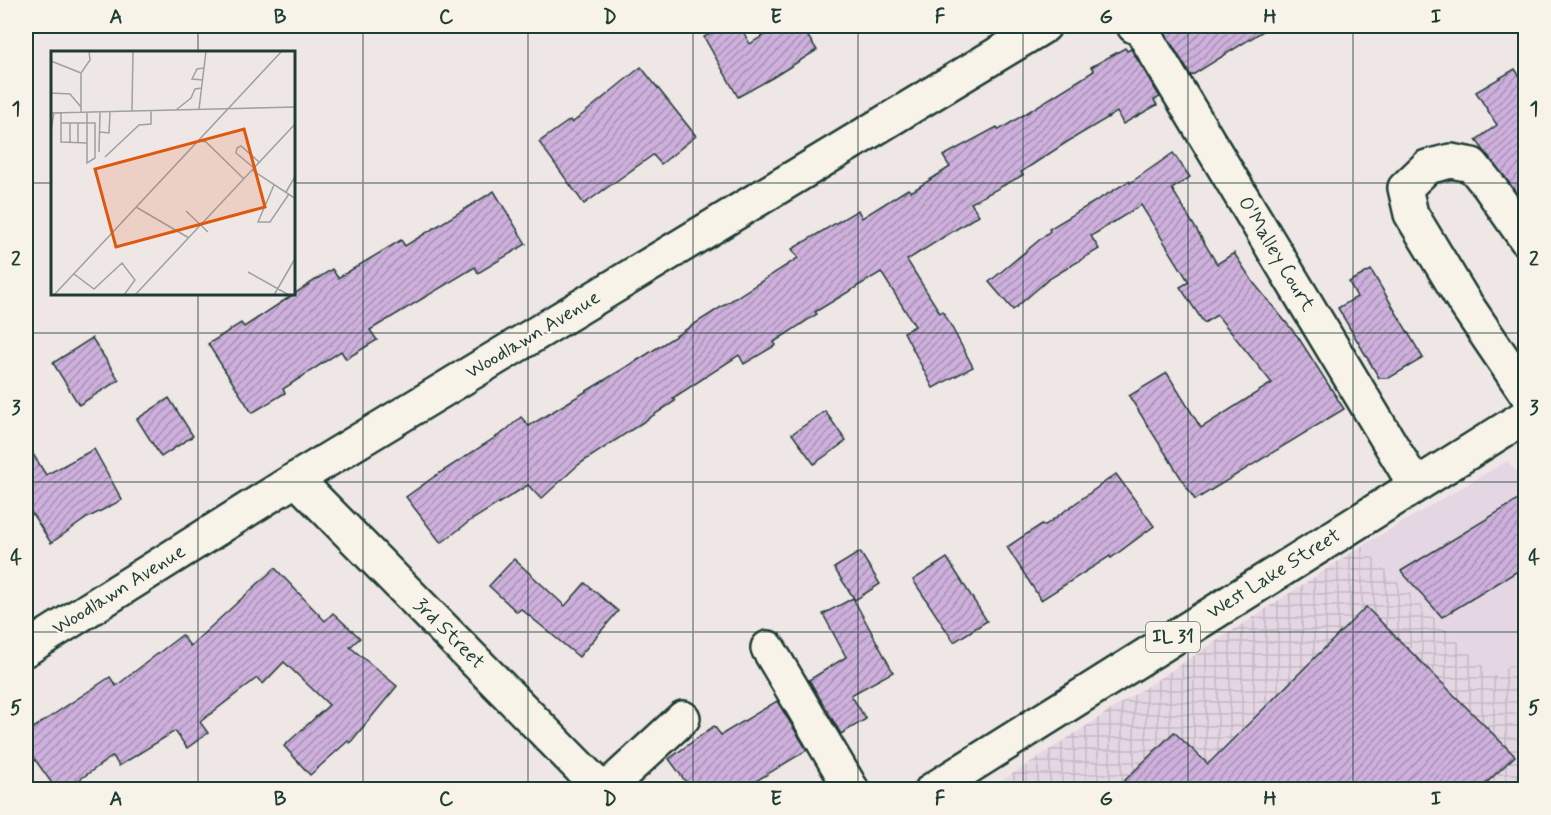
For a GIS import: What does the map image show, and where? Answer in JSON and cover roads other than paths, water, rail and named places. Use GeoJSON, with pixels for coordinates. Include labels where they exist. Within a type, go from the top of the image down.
{"type":"FeatureCollection","features":[{"type":"Feature","properties":{"kind":"street","name":"Woodlawn Avenue"},"geometry":{"type":"LineString","coordinates":[[26,649],[296,479],[1044,26]]}},
{"type":"Feature","properties":{"kind":"street","name":"O'Malley Court"},"geometry":{"type":"LineString","coordinates":[[1134,26],[1141,29],[1415,485]]}},
{"type":"Feature","properties":{"kind":"street"},"geometry":{"type":"LineString","coordinates":[[1524,413],[1463,300],[1411,214],[1405,188],[1427,167],[1451,161],[1472,165],[1526,239]]}},
{"type":"Feature","properties":{"kind":"street","name":"West Lake Street"},"geometry":{"type":"LineString","coordinates":[[932,789],[1415,485],[1524,413]]}},
{"type":"Feature","properties":{"kind":"street","name":"3rd Street"},"geometry":{"type":"LineString","coordinates":[[296,479],[604,789]]}},
{"type":"Feature","properties":{"kind":"street"},"geometry":{"type":"LineString","coordinates":[[768,648],[852,789]]}},
{"type":"Feature","properties":{"kind":"street"},"geometry":{"type":"LineString","coordinates":[[604,789],[683,718]]}}]}
